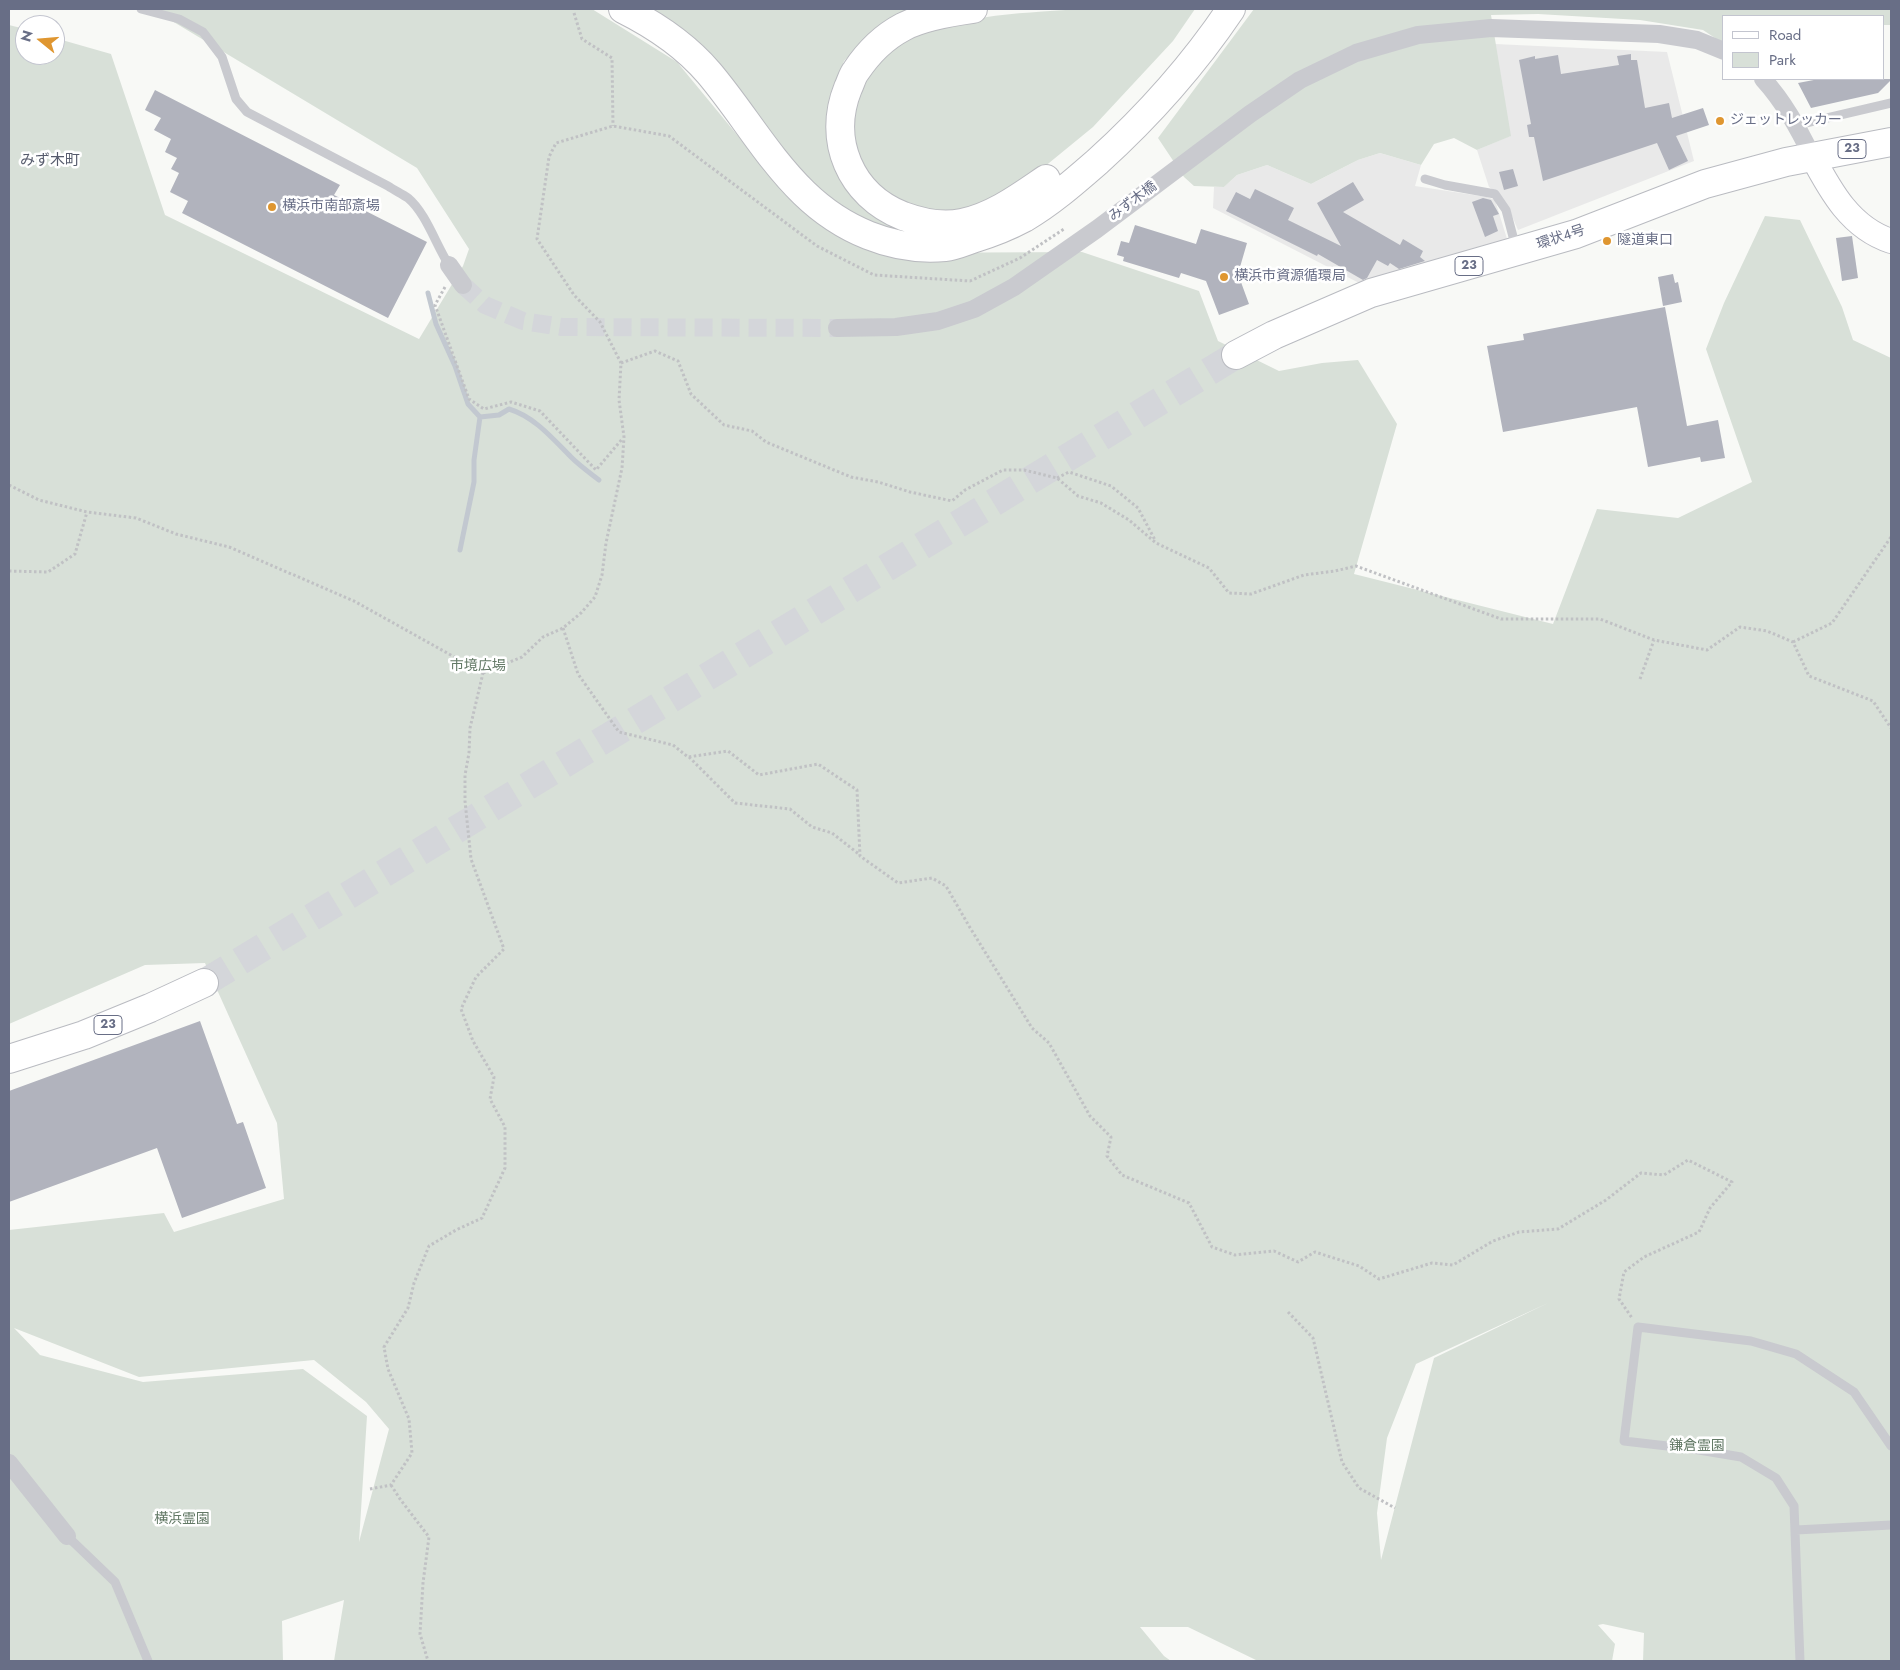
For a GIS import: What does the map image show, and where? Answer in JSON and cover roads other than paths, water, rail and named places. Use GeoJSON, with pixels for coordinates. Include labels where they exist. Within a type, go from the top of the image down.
{"type":"FeatureCollection","features":[{"type":"Feature","properties":{"kind":"main road"},"geometry":{"type":"LineString","coordinates":[[623,9],[664,32],[708,72],[773,158],[803,192],[826,213],[853,229],[910,248],[946,247],[989,233],[1023,218],[1074,182],[1114,147],[1165,97],[1231,9]]}},
{"type":"Feature","properties":{"kind":"main road"},"geometry":{"type":"LineString","coordinates":[[973,9],[936,16],[904,26],[876,46],[855,72],[844,100],[840,124],[845,158],[857,182],[872,198],[890,210],[919,222],[941,225],[963,223],[1015,200],[1058,172],[1108,130],[1144,93],[1184,45],[1210,9]]}},
{"type":"Feature","properties":{"kind":"main road","name":"環状4号"},"geometry":{"type":"LineString","coordinates":[[1236,355],[1274,335],[1371,293],[1517,253],[1576,234],[1705,184],[1812,156],[1891,142]]}},
{"type":"Feature","properties":{"kind":"main road"},"geometry":{"type":"LineString","coordinates":[[1812,156],[1840,204],[1863,227],[1880,238],[1891,241]]}},
{"type":"Feature","properties":{"kind":"main road","name":"23"},"geometry":{"type":"LineString","coordinates":[[9,1059],[84,1035],[204,983]]}},
{"type":"Feature","properties":{"kind":"street","name":"みず木橋"},"geometry":{"type":"LineString","coordinates":[[836,328],[896,327],[938,320],[974,309],[1014,287],[1097,229],[1250,114],[1300,80],[1356,52],[1418,35],[1491,28],[1660,34],[1697,40],[1722,50]]}},
{"type":"Feature","properties":{"kind":"street"},"geometry":{"type":"LineString","coordinates":[[1764,80],[1775,92],[1797,125],[1812,156]]}},
{"type":"Feature","properties":{"kind":"street"},"geometry":{"type":"LineString","coordinates":[[9,1463],[66,1536]]}},
{"type":"Feature","properties":{"kind":"lane"},"geometry":{"type":"LineString","coordinates":[[141,9],[179,19],[203,32],[222,57],[236,99],[247,112],[388,186],[409,199],[425,218],[437,247],[455,274]]}},
{"type":"Feature","properties":{"kind":"lane"},"geometry":{"type":"LineString","coordinates":[[1797,125],[1891,103]]}},
{"type":"Feature","properties":{"kind":"lane"},"geometry":{"type":"LineString","coordinates":[[1425,179],[1495,194],[1506,210],[1517,253]]}},
{"type":"Feature","properties":{"kind":"lane"},"geometry":{"type":"LineString","coordinates":[[1800,1661],[1794,1506],[1776,1478],[1741,1457],[1693,1449],[1624,1442],[1638,1327],[1751,1341],[1796,1354],[1854,1392],[1891,1446]]}},
{"type":"Feature","properties":{"kind":"lane"},"geometry":{"type":"LineString","coordinates":[[1796,1530],[1891,1525]]}},
{"type":"Feature","properties":{"kind":"lane"},"geometry":{"type":"LineString","coordinates":[[66,1536],[116,1582],[148,1661]]}},
{"type":"Feature","properties":{"kind":"waterway"},"geometry":{"type":"LineString","coordinates":[[428,293],[436,324],[455,366],[468,404],[480,417],[474,460],[474,482],[460,550]]}},
{"type":"Feature","properties":{"kind":"waterway"},"geometry":{"type":"LineString","coordinates":[[480,417],[499,415],[509,409],[527,417],[543,429],[574,460],[599,480]]}},
{"type":"Feature","properties":{"kind":"tunnel"},"geometry":{"type":"LineString","coordinates":[[463,285],[485,305],[523,321],[562,327],[837,328]]}},
{"type":"Feature","properties":{"kind":"tunnel"},"geometry":{"type":"LineString","coordinates":[[204,983],[1236,355]]}},
{"type":"Feature","properties":{"kind":"place","name":"ジェットレッカー"},"geometry":{"type":"Point","coordinates":[1720,121]}},
{"type":"Feature","properties":{"kind":"place","name":"横浜市南部斎場"},"geometry":{"type":"Point","coordinates":[272,207]}},
{"type":"Feature","properties":{"kind":"place","name":"隧道東口"},"geometry":{"type":"Point","coordinates":[1607,241]}},
{"type":"Feature","properties":{"kind":"place","name":"横浜市資源循環局"},"geometry":{"type":"Point","coordinates":[1224,277]}},
{"type":"Feature","properties":{"kind":"district","name":"みず木町"},"geometry":{"type":"Point","coordinates":[50,161]}},
{"type":"Feature","properties":{"kind":"park label","name":"市境広場"},"geometry":{"type":"Point","coordinates":[478,667]}},
{"type":"Feature","properties":{"kind":"park label","name":"鎌倉霊園"},"geometry":{"type":"Point","coordinates":[1697,1447]}},
{"type":"Feature","properties":{"kind":"park label","name":"横浜霊園"},"geometry":{"type":"Point","coordinates":[182,1520]}}]}
